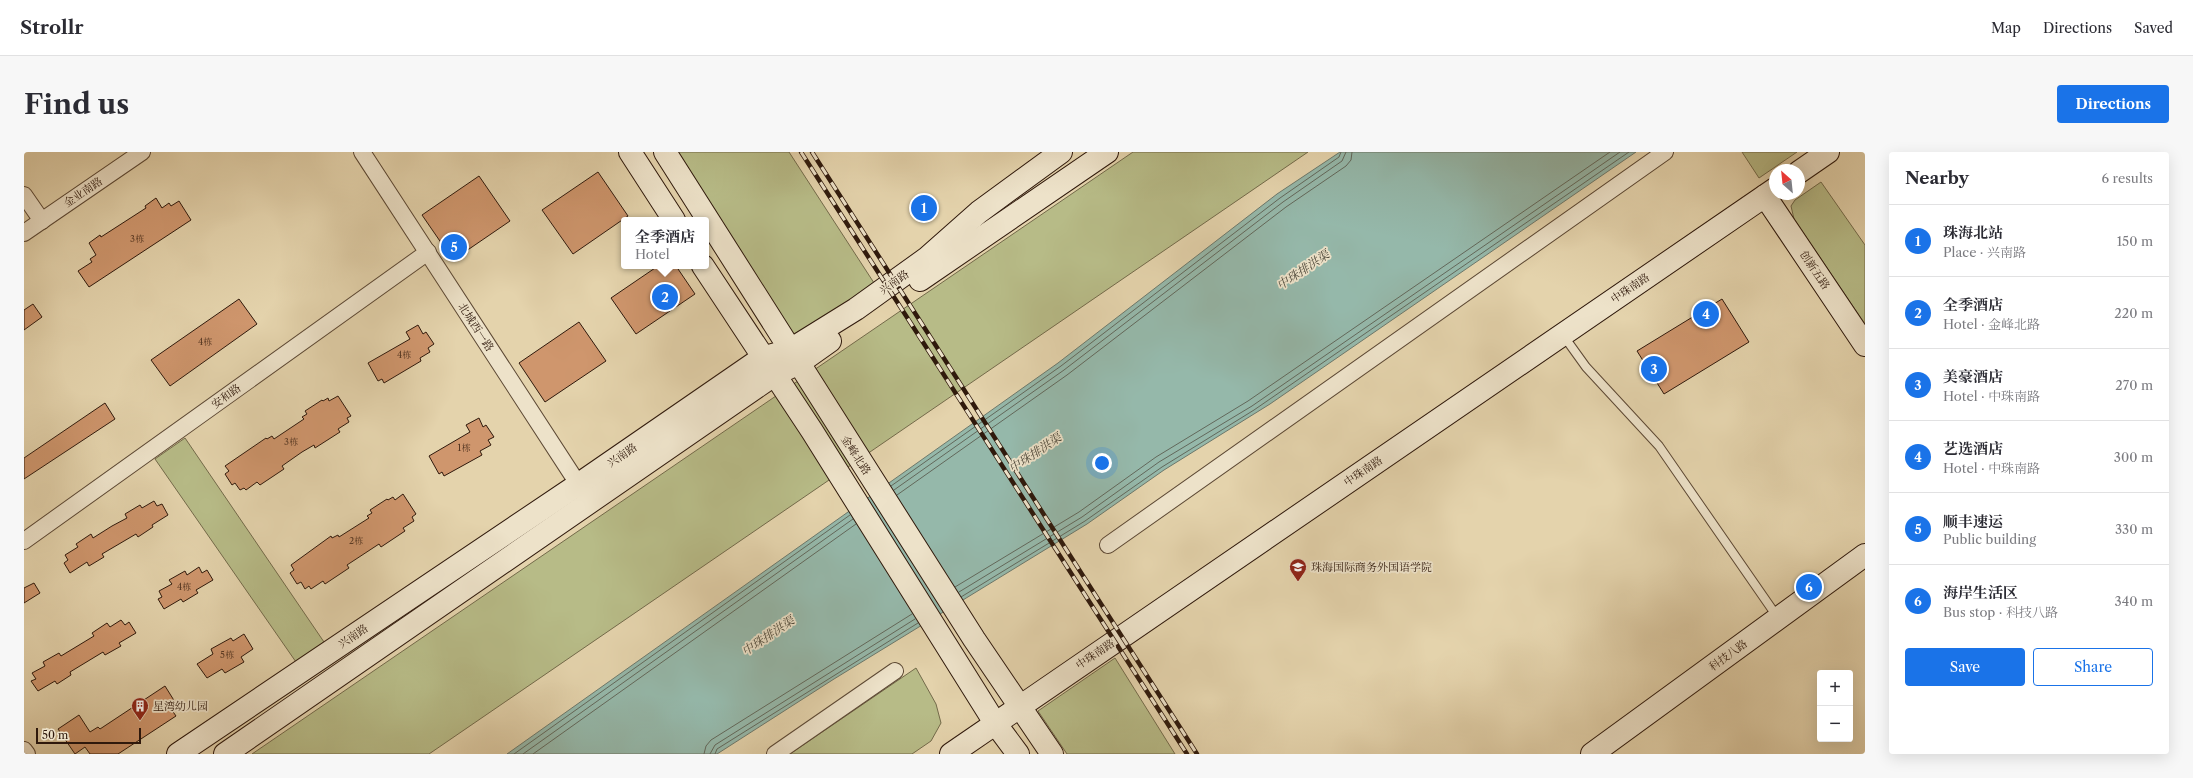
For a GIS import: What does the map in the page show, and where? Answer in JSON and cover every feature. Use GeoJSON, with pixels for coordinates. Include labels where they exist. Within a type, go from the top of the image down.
{"type":"FeatureCollection","features":[{"type":"Feature","properties":{"kind":"street","name":"金业南路"},"geometry":{"type":"LineString","coordinates":[[24,233],[142,152]]}},
{"type":"Feature","properties":{"kind":"street","name":"北城西一路"},"geometry":{"type":"LineString","coordinates":[[362,152],[585,493]]}},
{"type":"Feature","properties":{"kind":"street"},"geometry":{"type":"LineString","coordinates":[[630,152],[672,217]]}},
{"type":"Feature","properties":{"kind":"street","name":"金峰北路"},"geometry":{"type":"LineString","coordinates":[[665,152],[706,217]]}},
{"type":"Feature","properties":{"kind":"street","name":"兴南路"},"geometry":{"type":"LineString","coordinates":[[794,356],[927,258],[979,212],[1061,152]]}},
{"type":"Feature","properties":{"kind":"street","name":"兴南路"},"geometry":{"type":"LineString","coordinates":[[225,754],[585,493],[768,367],[794,356],[1107,152]]}},
{"type":"Feature","properties":{"kind":"street"},"geometry":{"type":"LineString","coordinates":[[1108,545],[1665,152]]}},
{"type":"Feature","properties":{"kind":"street"},"geometry":{"type":"LineString","coordinates":[[1805,168],[1828,152]]}},
{"type":"Feature","properties":{"kind":"street","name":"中珠南路"},"geometry":{"type":"LineString","coordinates":[[951,754],[1769,193]]}},
{"type":"Feature","properties":{"kind":"street"},"geometry":{"type":"LineString","coordinates":[[24,195],[42,221]]}},
{"type":"Feature","properties":{"kind":"street","name":"创新五路"},"geometry":{"type":"LineString","coordinates":[[1775,200],[1865,345]]}},
{"type":"Feature","properties":{"kind":"street","name":"金峰北路"},"geometry":{"type":"LineString","coordinates":[[709,222],[974,639],[1018,707],[1052,754]]}},
{"type":"Feature","properties":{"kind":"street","name":"安和路"},"geometry":{"type":"LineString","coordinates":[[24,541],[428,252]]}},
{"type":"Feature","properties":{"kind":"street"},"geometry":{"type":"LineString","coordinates":[[705,269],[768,367],[812,431],[995,723],[1018,754]]}},
{"type":"Feature","properties":{"kind":"street","name":"兴南路"},"geometry":{"type":"LineString","coordinates":[[178,754],[585,493]]}},
{"type":"Feature","properties":{"kind":"street","name":"科技八路"},"geometry":{"type":"LineString","coordinates":[[1598,752],[1865,556]]}},
{"type":"Feature","properties":{"kind":"street"},"geometry":{"type":"LineString","coordinates":[[775,754],[895,671]]}},
{"type":"Feature","properties":{"kind":"street"},"geometry":{"type":"LineString","coordinates":[[24,750],[27,754]]}},
{"type":"Feature","properties":{"kind":"lane"},"geometry":{"type":"LineString","coordinates":[[1562,334],[1586,367],[1659,446],[1778,619]]}},
{"type":"Feature","properties":{"kind":"green space"},"geometry":{"type":"Polygon","coordinates":[[[676,152],[789,152],[876,286],[792,339],[676,152]]]}},
{"type":"Feature","properties":{"kind":"green space"},"geometry":{"type":"Polygon","coordinates":[[[1133,152],[1308,152],[429,754],[252,754],[1133,152]]]}},
{"type":"Feature","properties":{"kind":"green space"},"geometry":{"type":"Polygon","coordinates":[[[1742,152],[1797,152],[1779,164],[1769,164],[1769,171],[1759,178],[1742,152]]]}},
{"type":"Feature","properties":{"kind":"green space"},"geometry":{"type":"Polygon","coordinates":[[[1821,182],[1865,245],[1865,324],[1794,219],[1791,206],[1795,200],[1805,200],[1805,193],[1821,182]]]}},
{"type":"Feature","properties":{"kind":"green space"},"geometry":{"type":"Polygon","coordinates":[[[185,438],[324,642],[296,662],[155,459],[185,438]]]}},
{"type":"Feature","properties":{"kind":"green space"},"geometry":{"type":"Polygon","coordinates":[[[1115,658],[1175,754],[1067,754],[1038,711],[1115,658]]]}},
{"type":"Feature","properties":{"kind":"green space"},"geometry":{"type":"Polygon","coordinates":[[[916,668],[936,704],[941,723],[931,741],[912,754],[790,754],[916,668]]]}},
{"type":"Feature","properties":{"kind":"water","name":"中珠排洪渠"},"geometry":{"type":"Polygon","coordinates":[[[1340,152],[1636,152],[1270,404],[1164,470],[1087,524],[834,679],[717,754],[507,754],[1058,363],[1277,194],[1340,152]]]}},
{"type":"Feature","properties":{"kind":"building"},"geometry":{"type":"Polygon","coordinates":[[[598,172],[628,216],[621,217],[621,221],[573,254],[542,210],[598,172]]]}},
{"type":"Feature","properties":{"kind":"building"},"geometry":{"type":"Polygon","coordinates":[[[479,176],[510,221],[453,260],[422,215],[479,176]]]}},
{"type":"Feature","properties":{"kind":"building"},"geometry":{"type":"Polygon","coordinates":[[[156,198],[162,208],[169,203],[171,206],[179,201],[191,220],[89,287],[78,271],[92,262],[90,259],[96,255],[89,243],[146,208],[145,206],[156,198]]]}},
{"type":"Feature","properties":{"kind":"building"},"geometry":{"type":"Polygon","coordinates":[[[654,269],[678,269],[695,294],[636,334],[611,298],[654,269]]]}},
{"type":"Feature","properties":{"kind":"building"},"geometry":{"type":"Polygon","coordinates":[[[239,299],[257,324],[170,386],[151,360],[239,299]]]}},
{"type":"Feature","properties":{"kind":"building"},"geometry":{"type":"Polygon","coordinates":[[[1722,299],[1749,342],[1664,394],[1637,351],[1722,299]]]}},
{"type":"Feature","properties":{"kind":"building"},"geometry":{"type":"Polygon","coordinates":[[[33,304],[42,317],[24,330],[24,310],[33,304]]]}},
{"type":"Feature","properties":{"kind":"building"},"geometry":{"type":"Polygon","coordinates":[[[579,322],[606,361],[545,402],[519,363],[579,322]]]}},
{"type":"Feature","properties":{"kind":"building"},"geometry":{"type":"Polygon","coordinates":[[[418,325],[423,334],[426,332],[434,344],[428,348],[430,352],[420,358],[421,361],[384,383],[382,379],[378,381],[368,363],[410,339],[406,332],[418,325]]]}},
{"type":"Feature","properties":{"kind":"building"},"geometry":{"type":"Polygon","coordinates":[[[338,396],[351,416],[347,418],[349,422],[338,429],[340,432],[315,448],[314,445],[302,452],[282,466],[284,469],[260,485],[257,482],[246,490],[244,488],[240,490],[235,483],[232,485],[225,474],[229,471],[225,466],[266,438],[267,439],[272,436],[274,439],[304,419],[302,417],[307,414],[305,411],[322,400],[323,401],[328,398],[329,401],[338,396]]]}},
{"type":"Feature","properties":{"kind":"building"},"geometry":{"type":"Polygon","coordinates":[[[105,403],[115,419],[24,479],[24,458],[105,403]]]}},
{"type":"Feature","properties":{"kind":"building"},"geometry":{"type":"Polygon","coordinates":[[[479,418],[483,427],[486,425],[494,437],[488,440],[491,445],[480,451],[482,455],[444,476],[442,472],[439,474],[429,456],[470,432],[466,425],[479,418]]]}},
{"type":"Feature","properties":{"kind":"building"},"geometry":{"type":"Polygon","coordinates":[[[403,494],[416,514],[412,517],[414,521],[403,528],[405,531],[381,547],[379,544],[347,565],[349,568],[325,584],[323,581],[311,589],[309,586],[305,589],[301,582],[297,584],[290,573],[294,570],[291,565],[331,536],[332,538],[338,535],[339,537],[369,518],[367,516],[372,513],[370,510],[387,499],[388,500],[393,497],[395,500],[403,494]]]}},
{"type":"Feature","properties":{"kind":"building"},"geometry":{"type":"Polygon","coordinates":[[[154,501],[157,506],[162,504],[168,515],[152,525],[153,527],[138,537],[136,534],[102,554],[104,557],[89,566],[87,562],[70,573],[64,563],[68,560],[65,555],[78,547],[76,544],[91,534],[93,538],[127,518],[125,514],[140,505],[142,508],[154,501]]]}},
{"type":"Feature","properties":{"kind":"building"},"geometry":{"type":"Polygon","coordinates":[[[199,567],[202,573],[207,570],[213,580],[196,590],[198,593],[183,602],[181,599],[164,609],[158,599],[162,597],[159,591],[172,584],[169,580],[185,571],[187,575],[199,567]]]}},
{"type":"Feature","properties":{"kind":"building"},"geometry":{"type":"Polygon","coordinates":[[[34,583],[40,593],[24,603],[24,588],[34,583]]]}},
{"type":"Feature","properties":{"kind":"building"},"geometry":{"type":"Polygon","coordinates":[[[121,620],[125,625],[129,622],[136,633],[119,643],[121,646],[105,655],[103,652],[70,672],[71,675],[57,684],[55,681],[38,691],[31,681],[36,679],[32,673],[45,666],[43,662],[59,653],[61,656],[94,636],[92,633],[107,623],[110,627],[121,620]]]}},
{"type":"Feature","properties":{"kind":"building"},"geometry":{"type":"Polygon","coordinates":[[[244,634],[253,649],[241,657],[244,662],[225,673],[222,669],[207,678],[197,664],[213,654],[211,649],[231,638],[233,641],[244,634]]]}},
{"type":"Feature","properties":{"kind":"building","name":"星湾幼儿园"},"geometry":{"type":"Polygon","coordinates":[[[165,686],[175,702],[169,706],[176,716],[118,754],[90,754],[85,747],[75,754],[58,729],[79,715],[90,732],[98,727],[100,729],[165,686]]]}},
{"type":"Feature","properties":{"kind":"railway"},"geometry":{"type":"LineString","coordinates":[[801,152],[1187,754]]}},
{"type":"Feature","properties":{"kind":"railway"},"geometry":{"type":"LineString","coordinates":[[812,152],[1197,754]]}},
{"type":"Feature","properties":{"kind":"place","name":"珠海北站"},"geometry":{"type":"Point","coordinates":[924,208]}},
{"type":"Feature","properties":{"kind":"place","name":"顺丰速运"},"geometry":{"type":"Point","coordinates":[454,247]}},
{"type":"Feature","properties":{"kind":"place","name":"全季酒店"},"geometry":{"type":"Point","coordinates":[665,297]}},
{"type":"Feature","properties":{"kind":"place","name":"艺选酒店"},"geometry":{"type":"Point","coordinates":[1706,314]}},
{"type":"Feature","properties":{"kind":"place","name":"美豪酒店"},"geometry":{"type":"Point","coordinates":[1654,369]}},
{"type":"Feature","properties":{"kind":"place","name":"珠海国际商务外国语学院"},"geometry":{"type":"Point","coordinates":[1298,582]}},
{"type":"Feature","properties":{"kind":"place","name":"海岸生活区"},"geometry":{"type":"Point","coordinates":[1809,587]}},
{"type":"Feature","properties":{"kind":"place","name":"星湾幼儿园"},"geometry":{"type":"Point","coordinates":[140,721]}}]}
